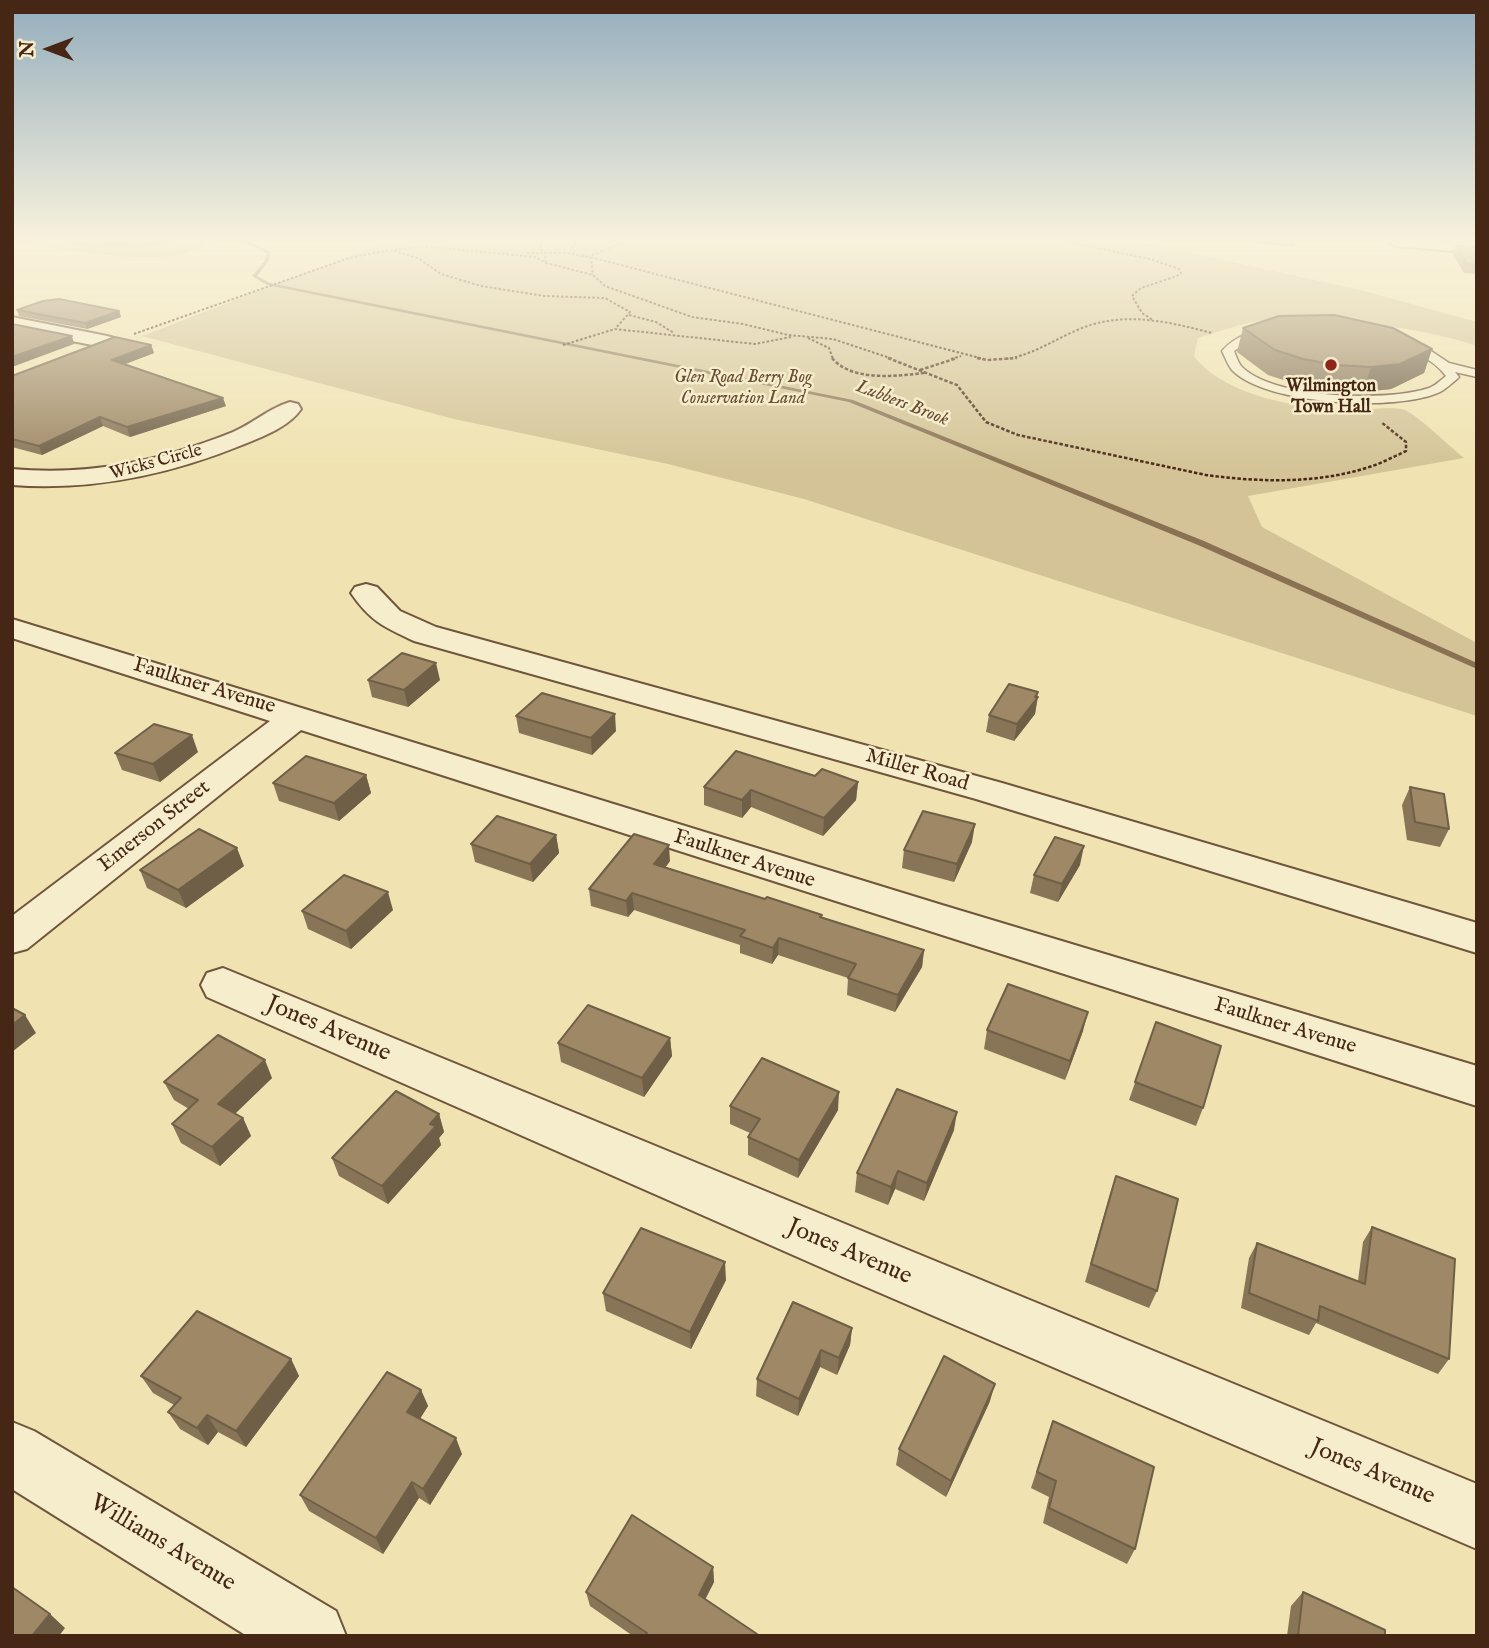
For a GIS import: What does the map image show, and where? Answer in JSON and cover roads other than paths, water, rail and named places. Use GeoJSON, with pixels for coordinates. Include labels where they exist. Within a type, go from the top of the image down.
{"type":"FeatureCollection","features":[{"type":"Feature","properties":{"kind":"street"},"geometry":{"type":"LineString","coordinates":[[12,323],[107,342],[71,356]]}},
{"type":"Feature","properties":{"kind":"street","name":"Wicks Circle"},"geometry":{"type":"LineString","coordinates":[[12,477],[72,480],[135,472],[189,457],[250,433],[272,424],[290,409]]}},
{"type":"Feature","properties":{"kind":"street","name":"Miller Road"},"geometry":{"type":"LineString","coordinates":[[366,593],[389,618],[425,634],[976,788],[1477,938]]}},
{"type":"Feature","properties":{"kind":"street","name":"Faulkner Avenue"},"geometry":{"type":"LineString","coordinates":[[23,641],[298,716],[778,871],[1477,1086]]}},
{"type":"Feature","properties":{"kind":"street","name":"Emerson Street"},"geometry":{"type":"LineString","coordinates":[[12,938],[298,716]]}},
{"type":"Feature","properties":{"kind":"street","name":"Jones Avenue"},"geometry":{"type":"LineString","coordinates":[[223,985],[862,1259],[1477,1517]]}},
{"type":"Feature","properties":{"kind":"street","name":"Williams Avenue"},"geometry":{"type":"LineString","coordinates":[[12,1453],[311,1636]]}},
{"type":"Feature","properties":{"kind":"lane"},"geometry":{"type":"LineString","coordinates":[[1445,366],[1453,377],[1443,386],[1406,397],[1370,401],[1305,394],[1252,377],[1237,368],[1228,351],[1239,340],[1284,331],[1346,334],[1415,349],[1445,366],[1477,374]]}},
{"type":"Feature","properties":{"kind":"waterway","name":"Lubbers Brook"},"geometry":{"type":"LineString","coordinates":[[438,318],[851,401],[1201,543],[1477,666]]}},
{"type":"Feature","properties":{"kind":"place","name":"Wilmington Town Hall"},"geometry":{"type":"Point","coordinates":[1331,365]}},
{"type":"Feature","properties":{"kind":"park label","name":"Glen Road Berry Bog Conservation Land"},"geometry":{"type":"Point","coordinates":[743,388]}}]}
